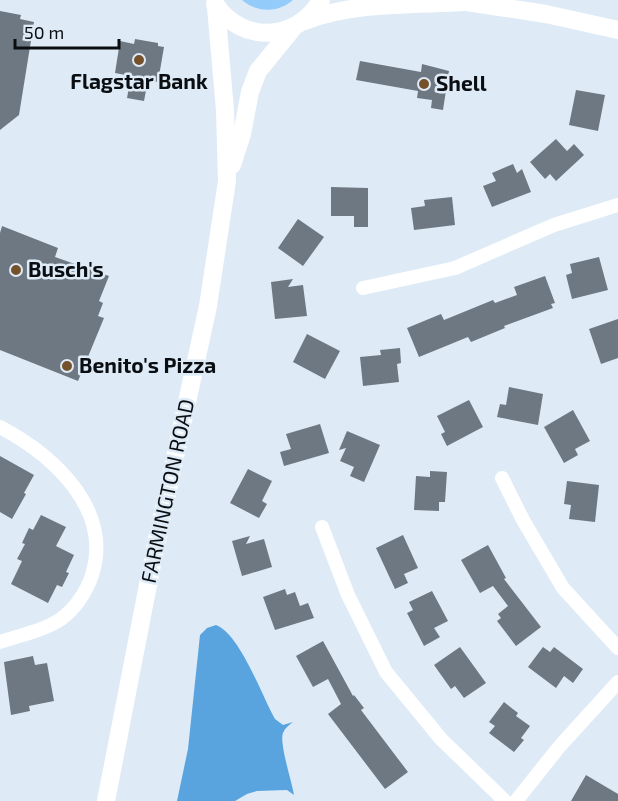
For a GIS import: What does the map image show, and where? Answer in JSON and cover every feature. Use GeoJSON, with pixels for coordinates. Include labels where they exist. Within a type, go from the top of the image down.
{"type":"FeatureCollection","features":[{"type":"Feature","properties":{"kind":"street","name":"FARMINGTON ROAD"},"geometry":{"type":"LineString","coordinates":[[106,801],[156,544],[208,306],[227,181],[242,134],[250,92],[258,71],[299,24],[316,9],[321,0]]}},
{"type":"Feature","properties":{"kind":"street"},"geometry":{"type":"LineString","coordinates":[[214,3],[227,19],[240,27],[259,33],[278,32],[322,14],[353,9],[459,1],[546,14],[618,30]]}},
{"type":"Feature","properties":{"kind":"street","name":"FARMINGTON ROAD"},"geometry":{"type":"LineString","coordinates":[[214,3],[225,110],[227,181]]}},
{"type":"Feature","properties":{"kind":"street"},"geometry":{"type":"LineString","coordinates":[[363,288],[455,268],[554,225],[618,205]]}},
{"type":"Feature","properties":{"kind":"street"},"geometry":{"type":"LineString","coordinates":[[0,427],[45,456],[64,474],[88,509],[97,544],[95,565],[89,585],[77,603],[62,618],[44,628],[0,642]]}},
{"type":"Feature","properties":{"kind":"street"},"geometry":{"type":"LineString","coordinates":[[502,478],[523,520],[563,588],[618,648]]}},
{"type":"Feature","properties":{"kind":"street"},"geometry":{"type":"LineString","coordinates":[[322,527],[348,595],[386,672],[441,739],[504,801]]}},
{"type":"Feature","properties":{"kind":"street"},"geometry":{"type":"LineString","coordinates":[[516,801],[618,682]]}},
{"type":"Feature","properties":{"kind":"shaded area"},"geometry":{"type":"Polygon","coordinates":[[[242,0],[293,0],[281,7],[268,10],[254,7],[242,0]]]}},
{"type":"Feature","properties":{"kind":"shaded area"},"geometry":{"type":"Polygon","coordinates":[[[216,625],[234,640],[275,719],[283,725],[293,722],[285,730],[282,738],[294,795],[287,790],[257,791],[235,801],[177,801],[188,749],[200,635],[207,628],[216,625]]]}},
{"type":"Feature","properties":{"kind":"building"},"geometry":{"type":"Polygon","coordinates":[[[0,11],[21,15],[20,19],[34,22],[19,115],[0,130],[0,11]]]}},
{"type":"Feature","properties":{"kind":"building","name":"Flagstar Bank"},"geometry":{"type":"Polygon","coordinates":[[[135,39],[158,43],[158,46],[164,47],[158,82],[148,80],[144,101],[127,98],[131,76],[115,73],[120,41],[134,44],[135,39]]]}},
{"type":"Feature","properties":{"kind":"building"},"geometry":{"type":"Polygon","coordinates":[[[360,61],[421,72],[422,64],[449,71],[443,110],[431,108],[432,100],[417,98],[418,91],[356,80],[360,61]]]}},
{"type":"Feature","properties":{"kind":"building"},"geometry":{"type":"Polygon","coordinates":[[[576,90],[605,95],[598,131],[569,125],[576,90]]]}},
{"type":"Feature","properties":{"kind":"building"},"geometry":{"type":"Polygon","coordinates":[[[556,139],[567,151],[574,144],[584,155],[556,181],[550,174],[545,179],[530,162],[556,139]]]}},
{"type":"Feature","properties":{"kind":"building"},"geometry":{"type":"Polygon","coordinates":[[[513,164],[517,173],[522,169],[531,192],[492,207],[483,186],[496,181],[492,173],[513,164]]]}},
{"type":"Feature","properties":{"kind":"building"},"geometry":{"type":"Polygon","coordinates":[[[331,187],[368,188],[368,227],[354,227],[354,216],[331,216],[331,187]]]}},
{"type":"Feature","properties":{"kind":"building"},"geometry":{"type":"Polygon","coordinates":[[[452,197],[455,225],[414,230],[411,208],[425,206],[424,200],[452,197]]]}},
{"type":"Feature","properties":{"kind":"building"},"geometry":{"type":"Polygon","coordinates":[[[298,219],[324,237],[303,266],[278,248],[298,219]]]}},
{"type":"Feature","properties":{"kind":"building"},"geometry":{"type":"Polygon","coordinates":[[[2,226],[58,248],[55,257],[109,276],[99,301],[103,303],[98,316],[104,318],[78,381],[0,350],[0,233],[2,226]]]}},
{"type":"Feature","properties":{"kind":"building"},"geometry":{"type":"Polygon","coordinates":[[[599,257],[608,290],[572,299],[566,275],[572,273],[570,264],[599,257]]]}},
{"type":"Feature","properties":{"kind":"building"},"geometry":{"type":"Polygon","coordinates":[[[545,276],[555,303],[551,304],[553,308],[504,326],[505,328],[471,342],[468,337],[419,357],[407,328],[441,314],[444,320],[493,300],[495,303],[517,295],[514,287],[545,276]]]}},
{"type":"Feature","properties":{"kind":"building"},"geometry":{"type":"Polygon","coordinates":[[[293,279],[288,287],[303,285],[307,316],[275,319],[271,282],[293,279]]]}},
{"type":"Feature","properties":{"kind":"building"},"geometry":{"type":"Polygon","coordinates":[[[618,319],[618,358],[601,364],[589,329],[618,319]]]}},
{"type":"Feature","properties":{"kind":"building"},"geometry":{"type":"Polygon","coordinates":[[[307,334],[340,351],[325,379],[293,362],[307,334]]]}},
{"type":"Feature","properties":{"kind":"building"},"geometry":{"type":"Polygon","coordinates":[[[400,348],[401,363],[397,364],[399,382],[363,386],[360,357],[381,355],[380,350],[400,348]]]}},
{"type":"Feature","properties":{"kind":"building"},"geometry":{"type":"Polygon","coordinates":[[[509,387],[543,394],[538,425],[497,417],[500,404],[506,405],[509,387]]]}},
{"type":"Feature","properties":{"kind":"building"},"geometry":{"type":"Polygon","coordinates":[[[469,400],[483,427],[447,446],[441,434],[445,432],[437,416],[469,400]]]}},
{"type":"Feature","properties":{"kind":"building"},"geometry":{"type":"Polygon","coordinates":[[[573,410],[590,441],[575,449],[578,455],[564,463],[544,427],[573,410]]]}},
{"type":"Feature","properties":{"kind":"building"},"geometry":{"type":"Polygon","coordinates":[[[320,424],[329,453],[284,466],[280,452],[291,449],[286,434],[320,424]]]}},
{"type":"Feature","properties":{"kind":"building"},"geometry":{"type":"Polygon","coordinates":[[[347,431],[380,445],[364,482],[350,476],[354,467],[340,461],[346,448],[339,450],[347,431]]]}},
{"type":"Feature","properties":{"kind":"building"},"geometry":{"type":"Polygon","coordinates":[[[0,456],[34,475],[12,519],[0,512],[0,456]]]}},
{"type":"Feature","properties":{"kind":"building"},"geometry":{"type":"Polygon","coordinates":[[[248,469],[272,481],[262,501],[267,504],[259,518],[230,503],[248,469]]]}},
{"type":"Feature","properties":{"kind":"building"},"geometry":{"type":"Polygon","coordinates":[[[430,471],[447,472],[445,502],[439,502],[439,511],[414,510],[416,476],[430,477],[430,471]]]}},
{"type":"Feature","properties":{"kind":"building"},"geometry":{"type":"Polygon","coordinates":[[[567,481],[599,485],[595,522],[569,519],[571,505],[564,504],[567,481]]]}},
{"type":"Feature","properties":{"kind":"building"},"geometry":{"type":"Polygon","coordinates":[[[41,515],[66,527],[56,546],[74,555],[62,587],[57,585],[48,603],[11,584],[22,561],[17,559],[25,544],[22,543],[29,528],[33,530],[41,515]]]}},
{"type":"Feature","properties":{"kind":"building"},"geometry":{"type":"Polygon","coordinates":[[[403,535],[418,568],[404,574],[408,583],[395,589],[376,548],[403,535]]]}},
{"type":"Feature","properties":{"kind":"building"},"geometry":{"type":"Polygon","coordinates":[[[250,536],[246,544],[264,539],[272,567],[242,576],[232,541],[250,536]]]}},
{"type":"Feature","properties":{"kind":"building"},"geometry":{"type":"Polygon","coordinates":[[[488,545],[506,578],[504,579],[541,627],[516,646],[497,621],[501,618],[498,614],[508,606],[493,586],[480,593],[461,560],[488,545]]]}},
{"type":"Feature","properties":{"kind":"building"},"geometry":{"type":"Polygon","coordinates":[[[285,589],[287,595],[295,592],[300,606],[308,603],[314,618],[275,630],[263,597],[285,589]]]}},
{"type":"Feature","properties":{"kind":"building"},"geometry":{"type":"Polygon","coordinates":[[[432,591],[448,621],[434,628],[440,637],[424,646],[407,613],[413,610],[409,602],[432,591]]]}},
{"type":"Feature","properties":{"kind":"building"},"geometry":{"type":"Polygon","coordinates":[[[323,641],[353,696],[364,708],[361,710],[408,772],[385,789],[328,714],[341,704],[328,679],[313,687],[296,656],[323,641]]]}},
{"type":"Feature","properties":{"kind":"building"},"geometry":{"type":"Polygon","coordinates":[[[460,647],[486,683],[464,698],[455,686],[451,689],[434,665],[460,647]]]}},
{"type":"Feature","properties":{"kind":"building"},"geometry":{"type":"Polygon","coordinates":[[[543,647],[550,652],[554,647],[583,669],[573,683],[564,676],[556,688],[528,667],[543,647]]]}},
{"type":"Feature","properties":{"kind":"building"},"geometry":{"type":"Polygon","coordinates":[[[33,656],[35,665],[47,663],[54,701],[29,706],[30,711],[11,715],[4,662],[33,656]]]}},
{"type":"Feature","properties":{"kind":"building"},"geometry":{"type":"Polygon","coordinates":[[[504,702],[518,713],[516,716],[530,726],[521,738],[524,740],[514,752],[489,733],[495,726],[489,722],[504,702]]]}},
{"type":"Feature","properties":{"kind":"building"},"geometry":{"type":"Polygon","coordinates":[[[586,775],[618,794],[618,801],[571,801],[586,775]]]}},
{"type":"Feature","properties":{"kind":"place","name":"Flagstar Bank"},"geometry":{"type":"Point","coordinates":[139,60]}},
{"type":"Feature","properties":{"kind":"place","name":"Shell"},"geometry":{"type":"Point","coordinates":[424,84]}},
{"type":"Feature","properties":{"kind":"place","name":"Busch's"},"geometry":{"type":"Point","coordinates":[16,270]}},
{"type":"Feature","properties":{"kind":"place","name":"Benito's Pizza"},"geometry":{"type":"Point","coordinates":[67,366]}}]}
